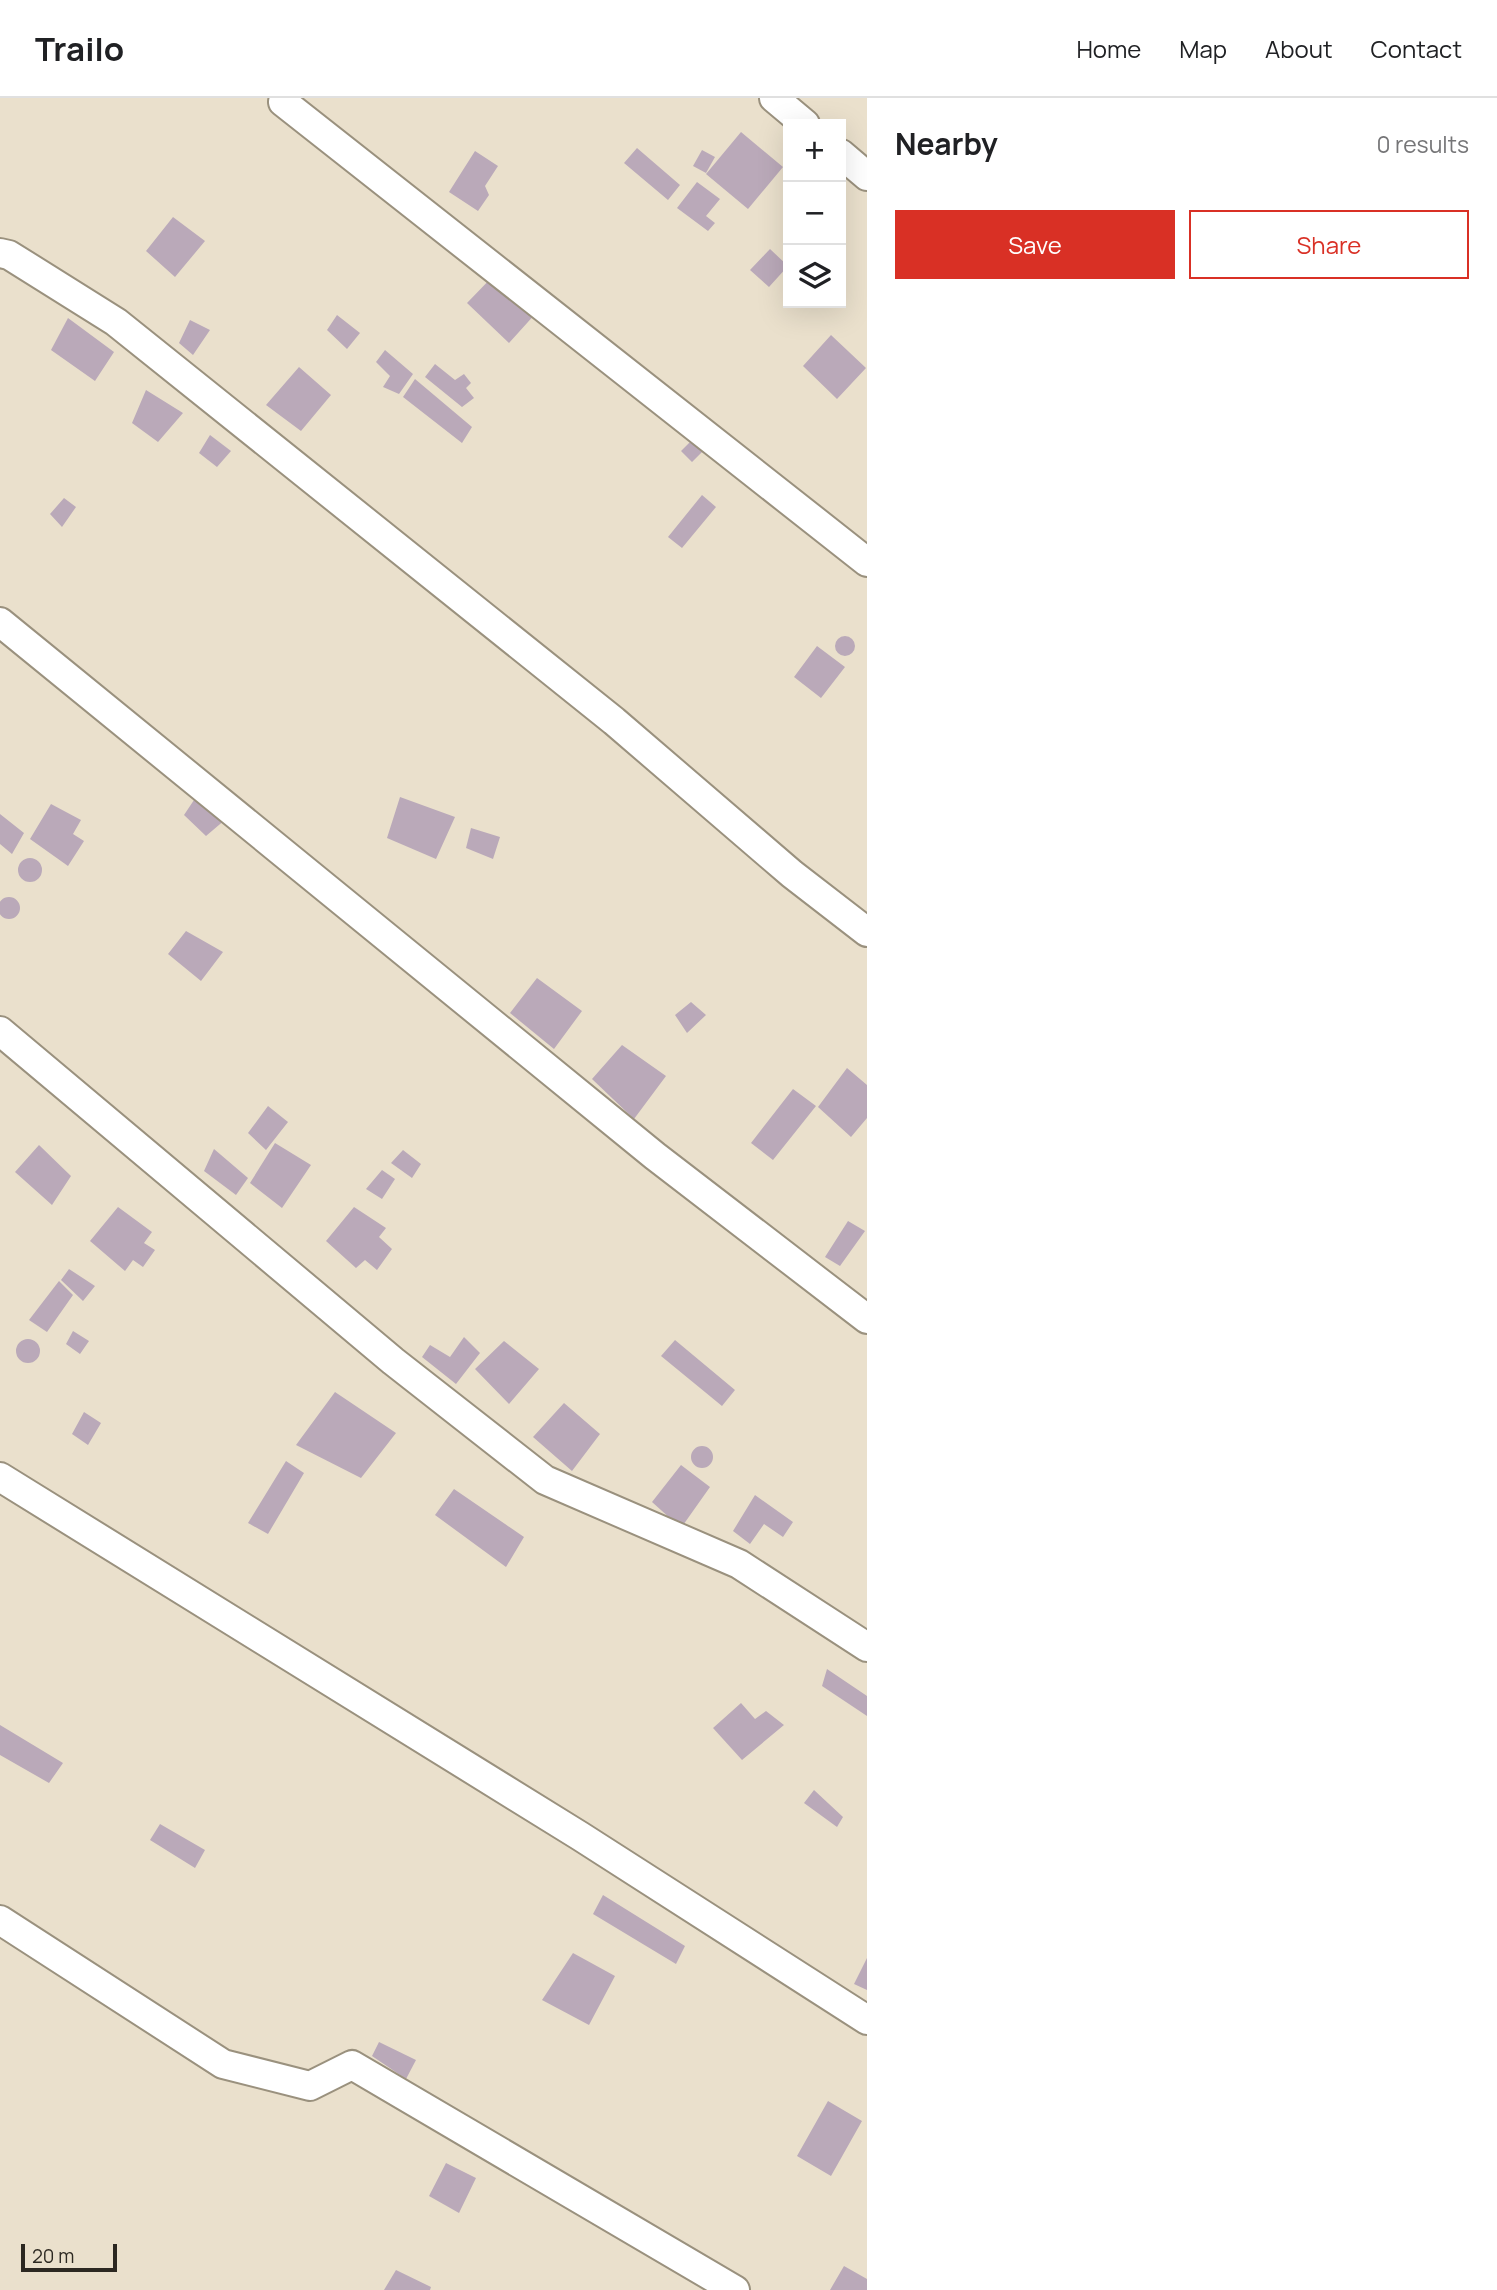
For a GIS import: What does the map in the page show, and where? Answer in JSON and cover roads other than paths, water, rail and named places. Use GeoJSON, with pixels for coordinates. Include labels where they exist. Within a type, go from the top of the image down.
{"type":"FeatureCollection","features":[{"type":"Feature","properties":{"kind":"street"},"geometry":{"type":"LineString","coordinates":[[774,98],[799,119]]}},
{"type":"Feature","properties":{"kind":"street"},"geometry":{"type":"LineString","coordinates":[[283,102],[867,562]]}},
{"type":"Feature","properties":{"kind":"street"},"geometry":{"type":"LineString","coordinates":[[846,158],[867,176]]}},
{"type":"Feature","properties":{"kind":"street"},"geometry":{"type":"LineString","coordinates":[[0,253],[9,255],[117,322],[614,721],[792,874],[867,932]]}},
{"type":"Feature","properties":{"kind":"street"},"geometry":{"type":"LineString","coordinates":[[0,622],[655,1156],[867,1319]]}},
{"type":"Feature","properties":{"kind":"street"},"geometry":{"type":"LineString","coordinates":[[0,1031],[393,1361],[545,1480],[739,1564],[867,1647]]}},
{"type":"Feature","properties":{"kind":"street"},"geometry":{"type":"LineString","coordinates":[[0,1477],[580,1836],[867,2020]]}},
{"type":"Feature","properties":{"kind":"street"},"geometry":{"type":"LineString","coordinates":[[0,1920],[223,2064],[310,2086],[352,2065],[735,2290]]}}]}
